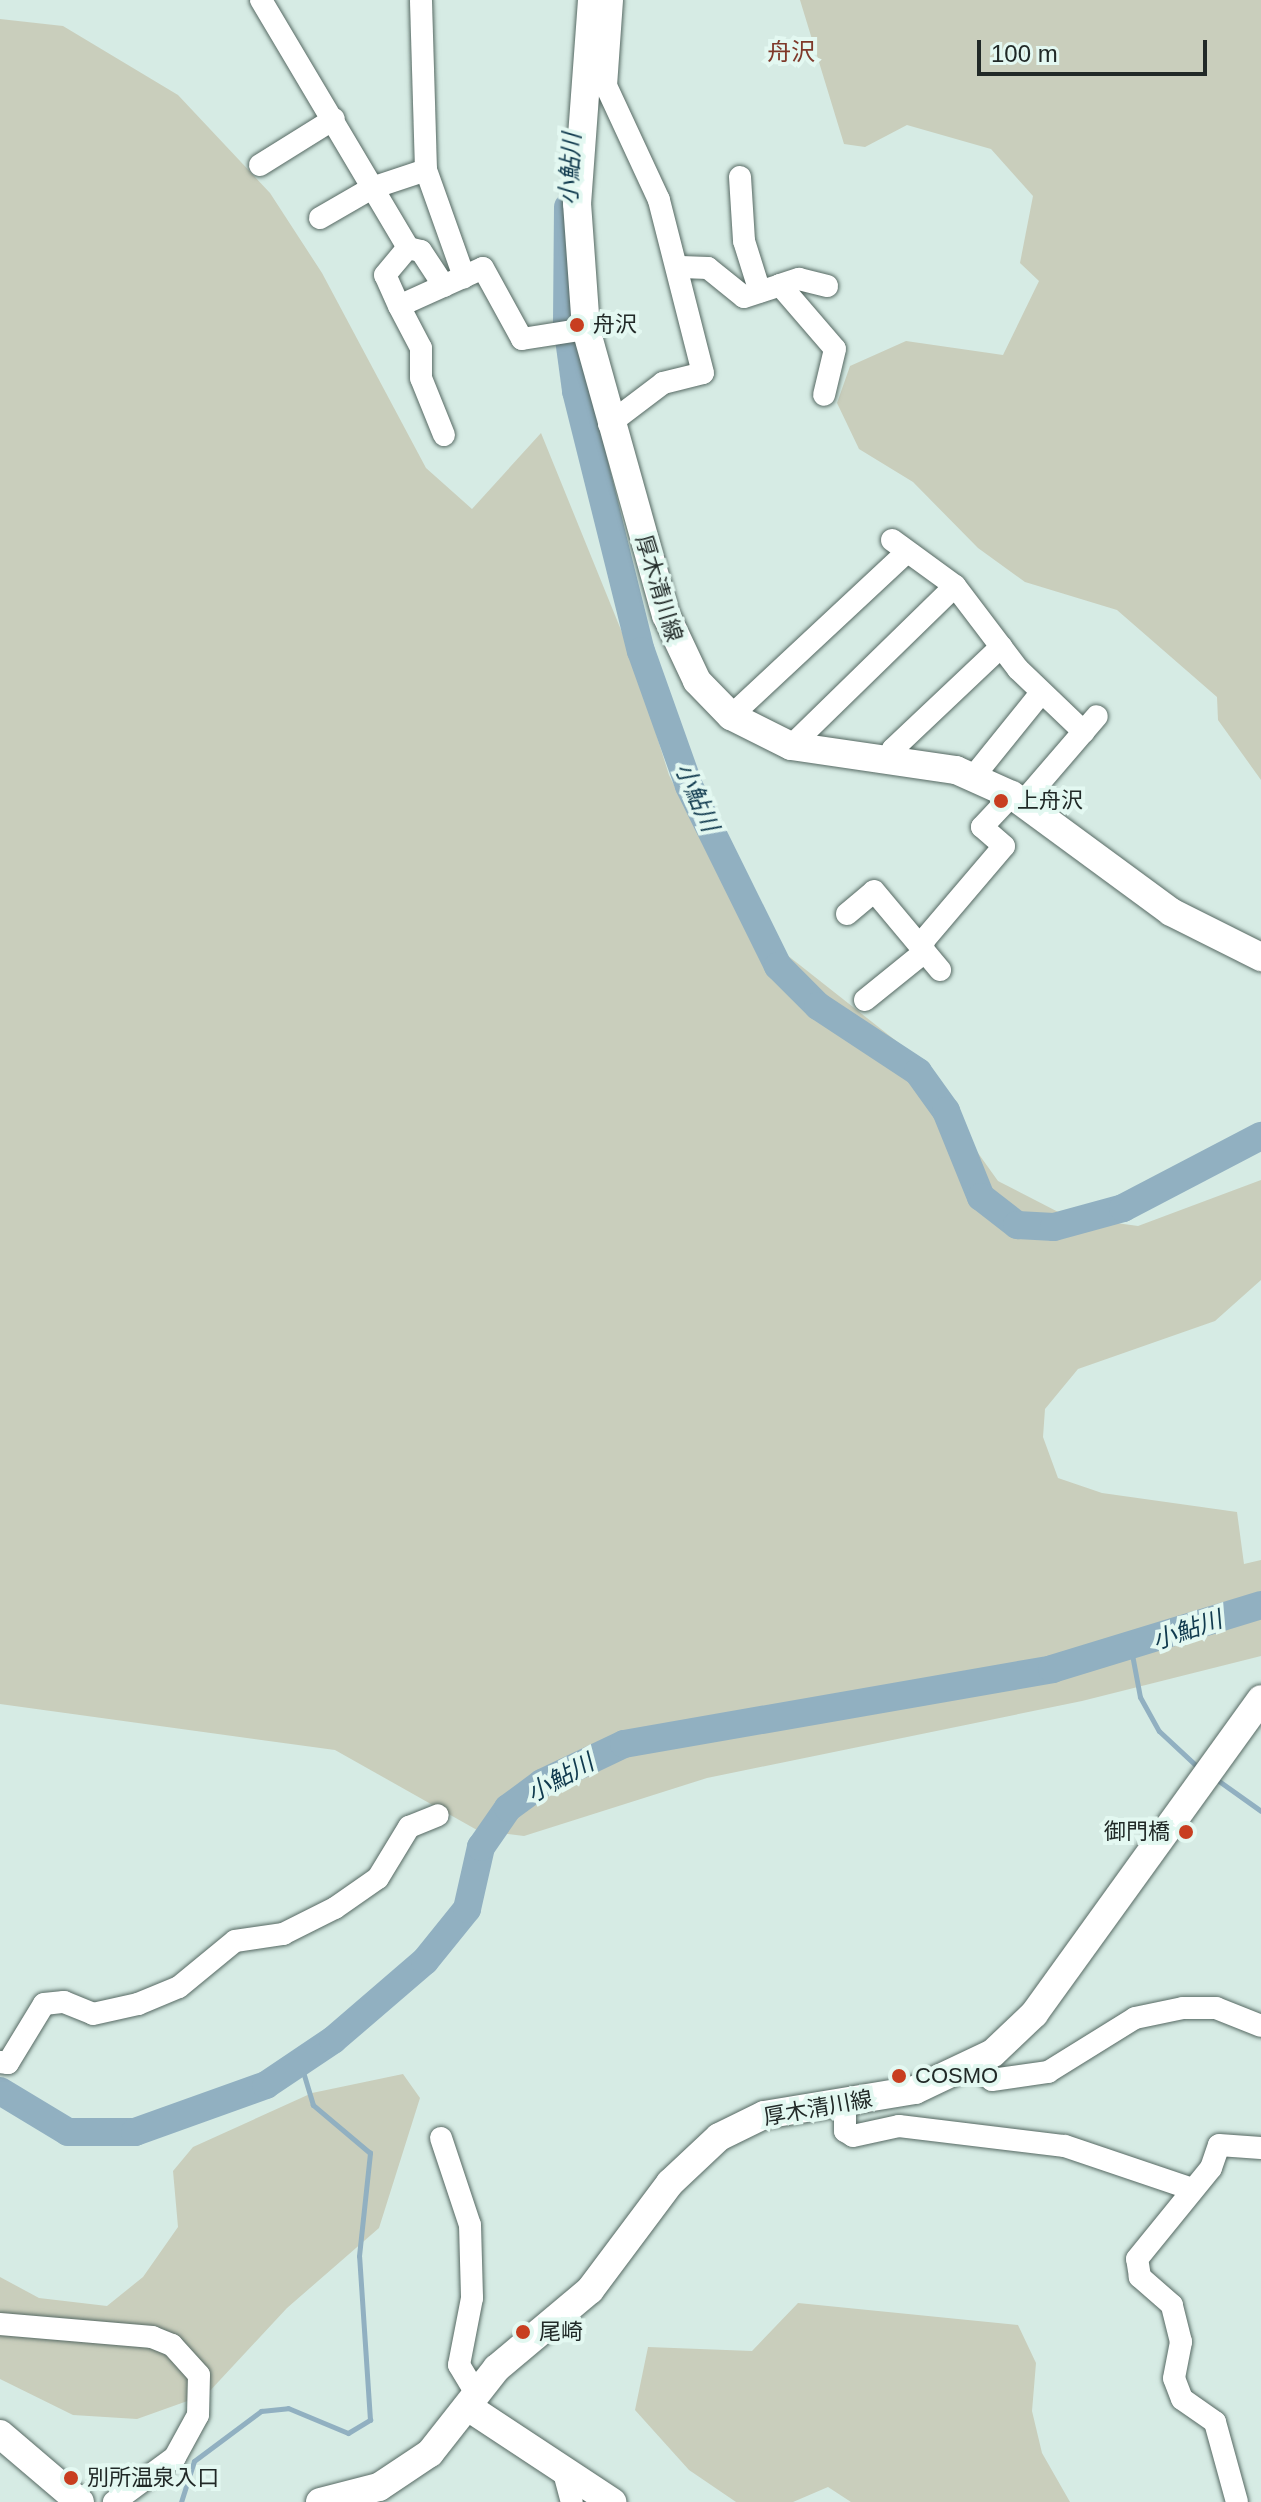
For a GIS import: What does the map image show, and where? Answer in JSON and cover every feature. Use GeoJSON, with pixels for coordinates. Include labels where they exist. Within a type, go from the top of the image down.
{"type":"FeatureCollection","features":[{"type":"Feature","properties":{"kind":"main road","name":"厚木清川線"},"geometry":{"type":"LineString","coordinates":[[592,0],[577,203],[580,330],[678,650],[731,716],[791,746],[974,776],[1018,798],[1171,912],[1261,957]]}},
{"type":"Feature","properties":{"kind":"main road","name":"厚木清川線"},"geometry":{"type":"LineString","coordinates":[[320,2502],[405,2473],[472,2400],[590,2290],[704,2148],[764,2115],[845,2104],[975,2067],[1034,2014],[1207,1775],[1256,1715]]}},
{"type":"Feature","properties":{"kind":"main road"},"geometry":{"type":"LineString","coordinates":[[472,2400],[612,2502]]}},
{"type":"Feature","properties":{"kind":"main road"},"geometry":{"type":"LineString","coordinates":[[0,2434],[80,2502]]}},
{"type":"Feature","properties":{"kind":"street"},"geometry":{"type":"LineString","coordinates":[[261,0],[408,248],[421,251],[454,281]]}},
{"type":"Feature","properties":{"kind":"street"},"geometry":{"type":"LineString","coordinates":[[421,0],[426,170],[454,281]]}},
{"type":"Feature","properties":{"kind":"street"},"geometry":{"type":"LineString","coordinates":[[609,424],[663,383],[703,373],[681,267],[606,86],[612,0]]}},
{"type":"Feature","properties":{"kind":"street"},"geometry":{"type":"LineString","coordinates":[[260,165],[334,119]]}},
{"type":"Feature","properties":{"kind":"street"},"geometry":{"type":"LineString","coordinates":[[320,218],[372,188],[426,170]]}},
{"type":"Feature","properties":{"kind":"street"},"geometry":{"type":"LineString","coordinates":[[740,177],[744,241],[770,288],[835,349],[824,395]]}},
{"type":"Feature","properties":{"kind":"street"},"geometry":{"type":"LineString","coordinates":[[408,248],[385,275],[421,348],[421,378],[444,435]]}},
{"type":"Feature","properties":{"kind":"street"},"geometry":{"type":"LineString","coordinates":[[681,267],[708,268],[744,297],[799,279],[827,286]]}},
{"type":"Feature","properties":{"kind":"street"},"geometry":{"type":"LineString","coordinates":[[399,306],[483,268],[522,339],[580,330]]}},
{"type":"Feature","properties":{"kind":"street"},"geometry":{"type":"LineString","coordinates":[[731,716],[899,547],[955,586],[1041,693],[1091,724],[1018,798],[982,827],[1004,846],[924,940],[922,954],[865,1000]]}},
{"type":"Feature","properties":{"kind":"street"},"geometry":{"type":"LineString","coordinates":[[791,746],[955,586]]}},
{"type":"Feature","properties":{"kind":"street"},"geometry":{"type":"LineString","coordinates":[[890,762],[893,749],[1001,647]]}},
{"type":"Feature","properties":{"kind":"street"},"geometry":{"type":"LineString","coordinates":[[974,776],[1041,693]]}},
{"type":"Feature","properties":{"kind":"street"},"geometry":{"type":"LineString","coordinates":[[847,914],[874,891],[922,954],[940,970]]}},
{"type":"Feature","properties":{"kind":"street"},"geometry":{"type":"LineString","coordinates":[[0,2062],[8,2063],[44,2004],[64,2002],[93,2014],[138,2004],[179,1987],[235,1941],[283,1934],[335,1908],[378,1878],[409,1827],[438,1815]]}},
{"type":"Feature","properties":{"kind":"street"},"geometry":{"type":"LineString","coordinates":[[975,2067],[992,2080],[1048,2072],[1135,2018],[1183,2008],[1216,2008],[1261,2026]]}},
{"type":"Feature","properties":{"kind":"street"},"geometry":{"type":"LineString","coordinates":[[845,2104],[845,2131],[853,2136],[899,2126],[1065,2146],[1192,2189]]}},
{"type":"Feature","properties":{"kind":"street"},"geometry":{"type":"LineString","coordinates":[[441,2138],[470,2225],[472,2298],[459,2365],[472,2400]]}},
{"type":"Feature","properties":{"kind":"street"},"geometry":{"type":"LineString","coordinates":[[1237,2502],[1215,2422],[1182,2399],[1174,2378],[1181,2342],[1172,2305],[1140,2277],[1137,2259],[1192,2189],[1219,2145],[1261,2148]]}},
{"type":"Feature","properties":{"kind":"street"},"geometry":{"type":"LineString","coordinates":[[0,2324],[152,2337],[172,2345],[199,2375],[198,2415],[175,2457],[114,2502]]}},
{"type":"Feature","properties":{"kind":"street"},"geometry":{"type":"LineString","coordinates":[[563,2469],[572,2502]]}},
{"type":"Feature","properties":{"kind":"green space"},"geometry":{"type":"Polygon","coordinates":[[[800,0],[1261,0],[1261,780],[1218,720],[1217,697],[1117,610],[1025,582],[978,548],[913,482],[859,449],[837,403],[850,366],[906,341],[1003,355],[1039,281],[1020,263],[1033,196],[991,149],[907,125],[865,147],[844,144],[800,0]]]}},
{"type":"Feature","properties":{"kind":"green space"},"geometry":{"type":"Polygon","coordinates":[[[0,19],[63,26],[178,95],[270,193],[322,273],[426,468],[472,509],[541,433],[632,657],[669,775],[740,918],[900,1044],[998,1181],[1066,1216],[1138,1226],[1261,1180],[1261,1280],[1215,1321],[1078,1369],[1045,1409],[1043,1437],[1058,1478],[1102,1493],[1237,1512],[1244,1564],[1261,1560],[1261,1656],[1082,1701],[707,1778],[524,1836],[477,1830],[335,1750],[0,1704],[0,19]]]}},
{"type":"Feature","properties":{"kind":"green space"},"geometry":{"type":"Polygon","coordinates":[[[403,2074],[420,2098],[379,2228],[287,2308],[207,2394],[137,2419],[73,2415],[0,2379],[0,2277],[39,2298],[107,2306],[143,2277],[178,2227],[173,2171],[193,2147],[312,2093],[403,2074]]]}},
{"type":"Feature","properties":{"kind":"green space"},"geometry":{"type":"Polygon","coordinates":[[[798,2303],[1018,2325],[1036,2363],[1032,2411],[1042,2453],[1070,2502],[851,2502],[828,2487],[793,2502],[736,2502],[689,2470],[635,2410],[648,2347],[752,2351],[798,2303]]]}},
{"type":"Feature","properties":{"kind":"waterway","name":"小鮎川"},"geometry":{"type":"LineString","coordinates":[[568,207],[567,324],[576,391],[641,651],[689,786],[778,966],[818,1006],[918,1072],[946,1111],[981,1197],[1017,1225],[1054,1227],[1123,1208],[1261,1136]]}},
{"type":"Feature","properties":{"kind":"waterway","name":"小鮎川"},"geometry":{"type":"LineString","coordinates":[[0,2091],[68,2132],[135,2132],[266,2085],[333,2040],[425,1961],[467,1909],[481,1847],[508,1808],[542,1783],[624,1744],[1052,1669],[1261,1605]]}},
{"type":"Feature","properties":{"kind":"waterway"},"geometry":{"type":"LineString","coordinates":[[1131,1649],[1140,1697],[1159,1731],[1201,1770]]}},
{"type":"Feature","properties":{"kind":"waterway"},"geometry":{"type":"LineString","coordinates":[[1216,1779],[1261,1811]]}},
{"type":"Feature","properties":{"kind":"waterway"},"geometry":{"type":"LineString","coordinates":[[181,2502],[194,2461],[261,2411],[288,2408],[348,2433],[370,2420],[359,2256],[370,2153],[313,2105],[301,2065]]}},
{"type":"Feature","properties":{"kind":"place","name":"舟沢"},"geometry":{"type":"Point","coordinates":[577,325]}},
{"type":"Feature","properties":{"kind":"place","name":"上舟沢"},"geometry":{"type":"Point","coordinates":[1001,801]}},
{"type":"Feature","properties":{"kind":"place","name":"御門橋"},"geometry":{"type":"Point","coordinates":[1186,1832]}},
{"type":"Feature","properties":{"kind":"place","name":"COSMO"},"geometry":{"type":"Point","coordinates":[899,2076]}},
{"type":"Feature","properties":{"kind":"place","name":"尾崎"},"geometry":{"type":"Point","coordinates":[523,2332]}},
{"type":"Feature","properties":{"kind":"place","name":"別所温泉入口"},"geometry":{"type":"Point","coordinates":[71,2478]}},
{"type":"Feature","properties":{"kind":"district","name":"舟沢"},"geometry":{"type":"Point","coordinates":[791,52]}}]}
